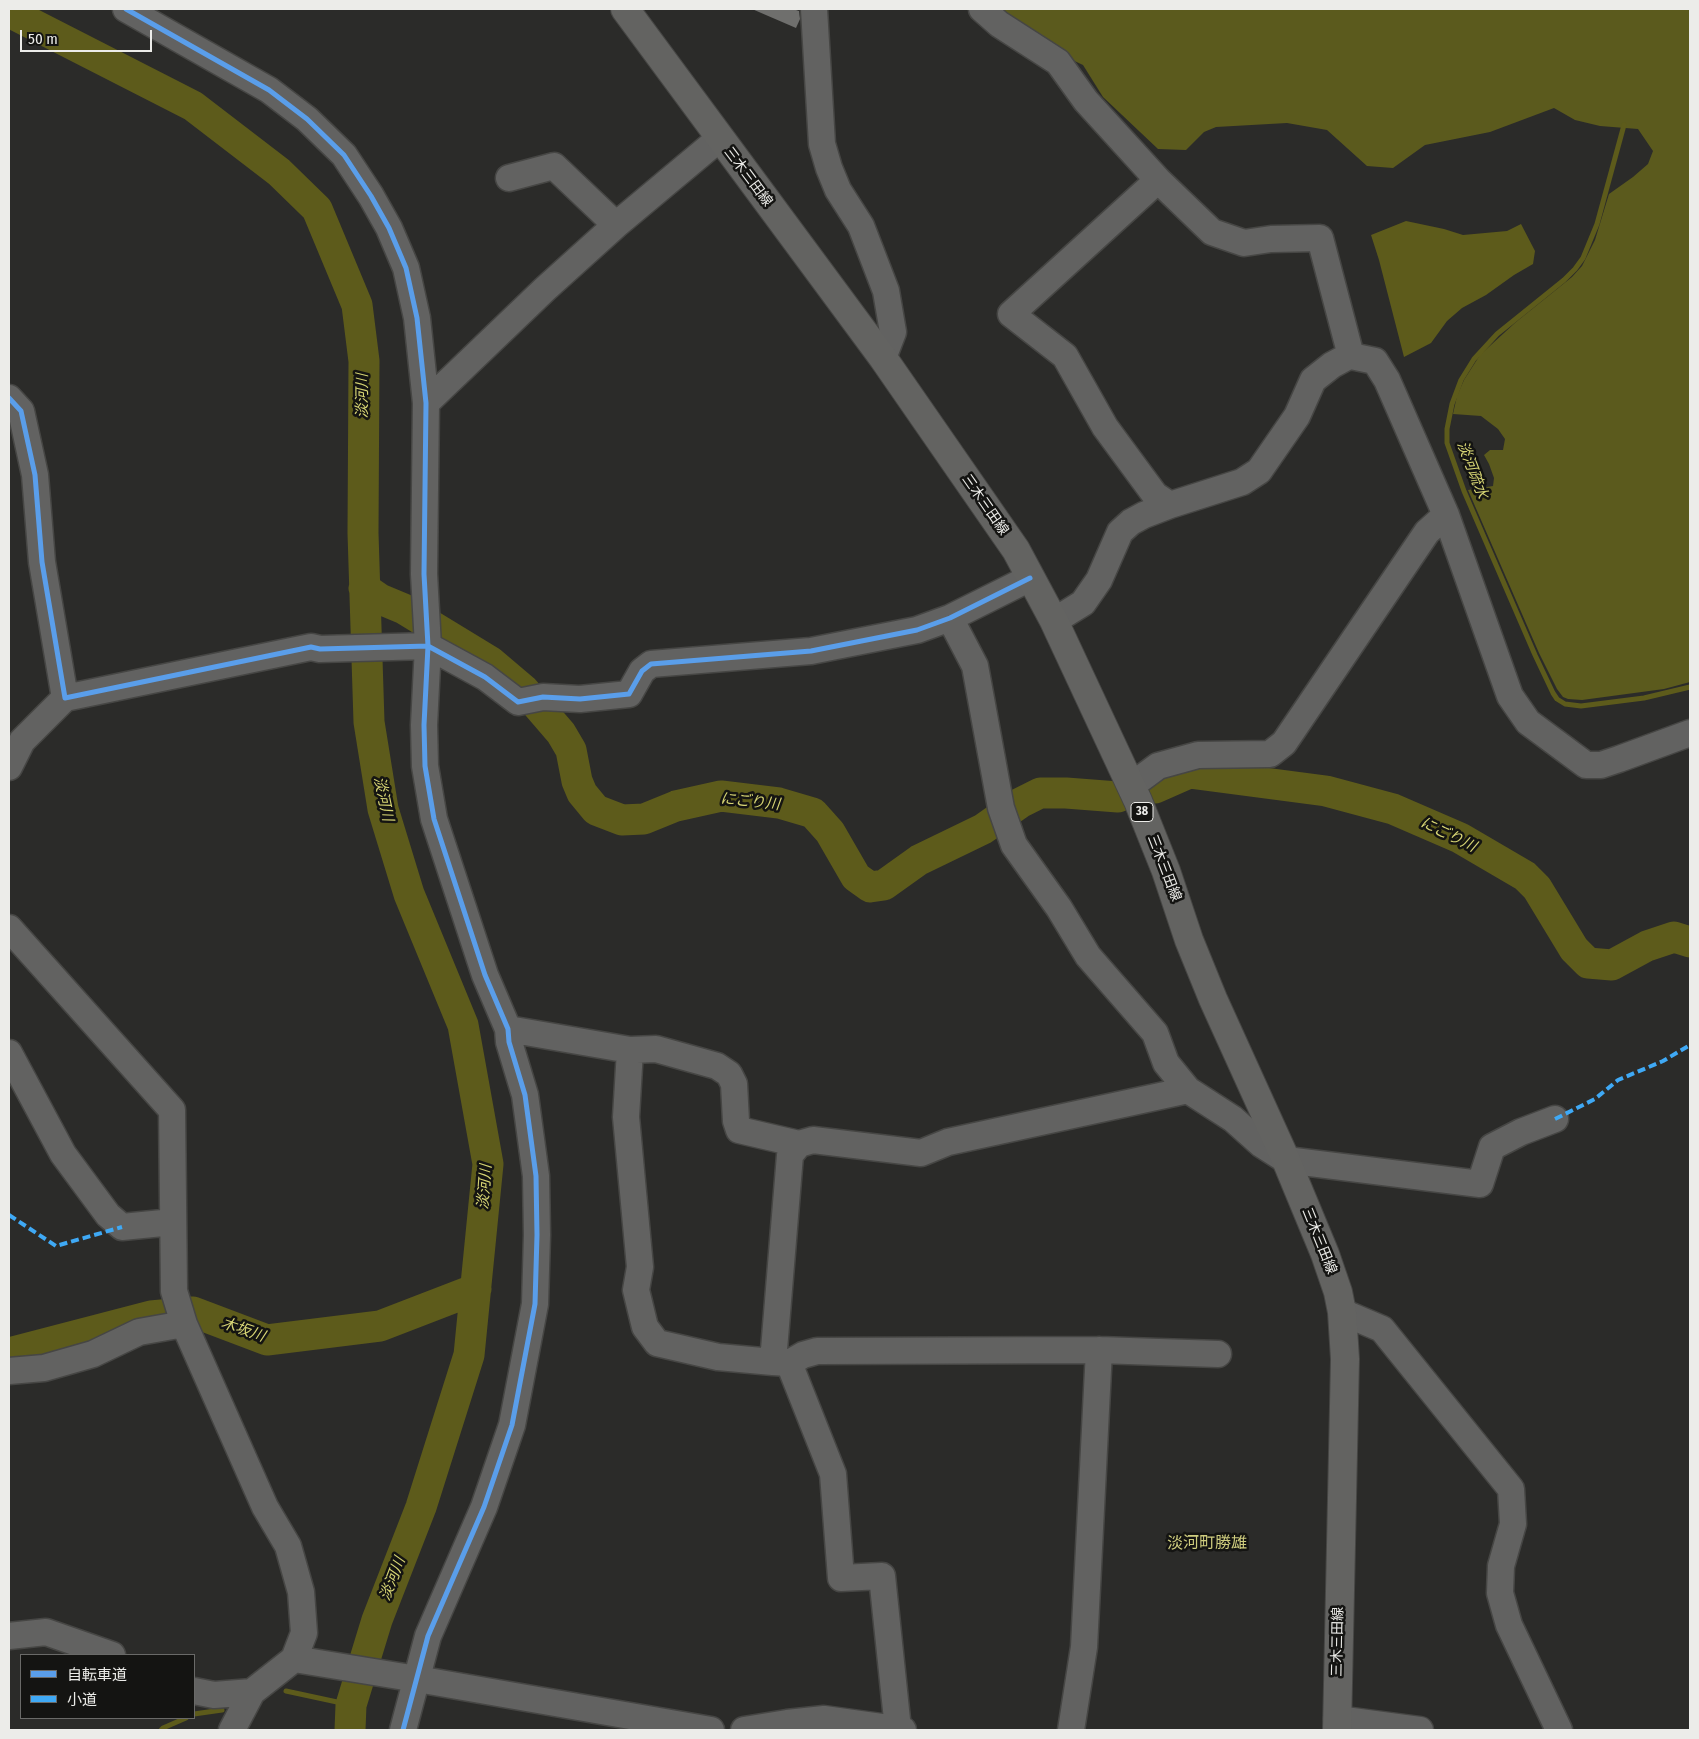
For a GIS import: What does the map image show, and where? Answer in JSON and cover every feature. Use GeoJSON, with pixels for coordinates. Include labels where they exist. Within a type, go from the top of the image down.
{"type":"FeatureCollection","features":[{"type":"Feature","properties":{"kind":"main road","name":"三木三田線"},"geometry":{"type":"LineString","coordinates":[[626,9],[883,358],[1016,550],[1054,621],[1131,786],[1166,870],[1189,940],[1213,999],[1286,1160],[1325,1254],[1338,1292],[1342,1312],[1344,1359],[1337,1725]]}},
{"type":"Feature","properties":{"kind":"street"},"geometry":{"type":"LineString","coordinates":[[126,9],[269,90],[307,119],[344,155],[389,228],[406,268],[417,318],[426,403],[424,574],[428,646],[424,725],[425,766],[434,819],[485,975],[508,1029],[509,1042],[525,1095],[536,1176],[537,1235],[535,1304],[512,1425],[484,1507],[428,1636],[414,1679],[404,1730]]}},
{"type":"Feature","properties":{"kind":"street"},"geometry":{"type":"LineString","coordinates":[[814,9],[822,144],[828,168],[838,190],[860,226],[886,292],[893,332],[883,358]]}},
{"type":"Feature","properties":{"kind":"street"},"geometry":{"type":"LineString","coordinates":[[982,9],[999,24],[1058,62],[1086,102],[1158,180],[1212,232],[1244,243],[1271,239],[1320,238],[1352,356]]}},
{"type":"Feature","properties":{"kind":"street"},"geometry":{"type":"LineString","coordinates":[[426,403],[545,289],[616,225],[720,138]]}},
{"type":"Feature","properties":{"kind":"street"},"geometry":{"type":"LineString","coordinates":[[509,178],[554,166],[616,225]]}},
{"type":"Feature","properties":{"kind":"street"},"geometry":{"type":"LineString","coordinates":[[1158,180],[1011,314],[1065,356],[1105,427],[1155,495],[1170,505]]}},
{"type":"Feature","properties":{"kind":"street"},"geometry":{"type":"LineString","coordinates":[[1054,621],[1083,603],[1099,580],[1120,532],[1131,522],[1170,505],[1242,482],[1259,471],[1297,416],[1313,380],[1338,362],[1352,356],[1375,361],[1387,380],[1446,515],[1510,696],[1528,722],[1586,765],[1601,765],[1690,733]]}},
{"type":"Feature","properties":{"kind":"street"},"geometry":{"type":"LineString","coordinates":[[9,398],[21,411],[35,475],[42,562],[65,698]]}},
{"type":"Feature","properties":{"kind":"street"},"geometry":{"type":"LineString","coordinates":[[1131,786],[1158,766],[1198,755],[1270,754],[1284,743],[1427,532],[1446,515]]}},
{"type":"Feature","properties":{"kind":"street"},"geometry":{"type":"LineString","coordinates":[[9,767],[22,741],[65,698],[311,647],[320,649],[428,646],[485,678],[518,702],[543,697],[580,699],[629,694],[642,671],[651,664],[811,651],[917,630],[950,618],[1030,578]]}},
{"type":"Feature","properties":{"kind":"street"},"geometry":{"type":"LineString","coordinates":[[950,618],[975,666],[1001,808],[1014,845],[1059,908],[1088,956],[1155,1033],[1166,1063],[1188,1090],[1233,1119],[1261,1144],[1286,1160],[1480,1184],[1492,1147],[1521,1132],[1555,1119]]}},
{"type":"Feature","properties":{"kind":"street"},"geometry":{"type":"LineString","coordinates":[[9,928],[172,1110],[174,1291],[181,1313],[265,1507],[288,1546],[302,1592],[304,1633],[299,1660]]}},
{"type":"Feature","properties":{"kind":"street"},"geometry":{"type":"LineString","coordinates":[[508,1029],[630,1050],[656,1049],[717,1066],[729,1074],[734,1084],[736,1121],[739,1130],[799,1144],[813,1140],[921,1153],[948,1142],[1188,1090]]}},
{"type":"Feature","properties":{"kind":"street"},"geometry":{"type":"LineString","coordinates":[[630,1050],[626,1117],[640,1267],[636,1290],[645,1327],[656,1343],[718,1357],[781,1362],[817,1351],[1099,1350],[1218,1354]]}},
{"type":"Feature","properties":{"kind":"street"},"geometry":{"type":"LineString","coordinates":[[9,1052],[63,1154],[108,1215],[122,1227],[172,1222]]}},
{"type":"Feature","properties":{"kind":"street"},"geometry":{"type":"LineString","coordinates":[[744,1730],[824,1719],[900,1730],[882,1576],[841,1578],[833,1474],[781,1362],[790,1155],[799,1144]]}},
{"type":"Feature","properties":{"kind":"street"},"geometry":{"type":"LineString","coordinates":[[1342,1312],[1382,1329],[1511,1489],[1513,1524],[1501,1566],[1500,1593],[1509,1625],[1559,1730]]}},
{"type":"Feature","properties":{"kind":"street"},"geometry":{"type":"LineString","coordinates":[[9,1371],[44,1368],[93,1354],[181,1313]]}},
{"type":"Feature","properties":{"kind":"street"},"geometry":{"type":"LineString","coordinates":[[1071,1730],[1084,1647],[1099,1350]]}},
{"type":"Feature","properties":{"kind":"street"},"geometry":{"type":"LineString","coordinates":[[9,1636],[46,1632],[109,1654]]}},
{"type":"Feature","properties":{"kind":"street"},"geometry":{"type":"LineString","coordinates":[[232,1730],[252,1692],[299,1660],[711,1730]]}},
{"type":"Feature","properties":{"kind":"street"},"geometry":{"type":"LineString","coordinates":[[195,1691],[214,1695],[252,1692]]}},
{"type":"Feature","properties":{"kind":"street"},"geometry":{"type":"LineString","coordinates":[[1337,1725],[1420,1730]]}},
{"type":"Feature","properties":{"kind":"shaded area"},"geometry":{"type":"Polygon","coordinates":[[[1003,9],[1690,9],[1690,682],[1664,689],[1582,700],[1563,697],[1539,653],[1468,490],[1493,486],[1494,478],[1484,455],[1490,450],[1503,450],[1505,439],[1498,429],[1481,416],[1453,414],[1457,396],[1464,380],[1480,355],[1516,322],[1572,277],[1582,266],[1595,240],[1609,194],[1648,164],[1653,151],[1638,129],[1600,126],[1575,120],[1554,108],[1490,132],[1425,145],[1393,168],[1367,166],[1327,130],[1287,123],[1216,127],[1204,132],[1186,150],[1158,149],[1103,97],[1083,65],[1047,48],[1003,9]]]}},
{"type":"Feature","properties":{"kind":"shaded area"},"geometry":{"type":"Polygon","coordinates":[[[1406,221],[1463,235],[1507,231],[1521,224],[1535,251],[1533,264],[1486,295],[1462,308],[1447,321],[1431,343],[1404,357],[1371,235],[1406,221]]]}},
{"type":"Feature","properties":{"kind":"building"},"geometry":{"type":"Polygon","coordinates":[[[752,9],[793,9],[799,11],[800,19],[796,28],[752,9]]]}},
{"type":"Feature","properties":{"kind":"waterway","name":"淡河川"},"geometry":{"type":"LineString","coordinates":[[9,12],[193,106],[279,172],[317,209],[357,305],[364,361],[363,533],[369,722],[383,809],[409,894],[463,1025],[488,1164],[469,1355],[421,1507],[377,1620],[351,1705],[350,1730]]}},
{"type":"Feature","properties":{"kind":"waterway","name":"淡河疏水"},"geometry":{"type":"LineString","coordinates":[[1624,125],[1597,224],[1583,258],[1564,280],[1497,334],[1474,359],[1461,380],[1452,404],[1447,429],[1447,443],[1464,491],[1535,655],[1557,699],[1565,704],[1581,706],[1644,698],[1690,687]]}},
{"type":"Feature","properties":{"kind":"waterway","name":"にごり川"},"geometry":{"type":"LineString","coordinates":[[364,588],[380,599],[404,609],[491,662],[524,690],[561,733],[571,750],[577,781],[582,793],[596,810],[622,820],[644,819],[676,806],[721,796],[779,803],[813,813],[830,832],[856,877],[870,887],[884,885],[919,860],[983,829],[1020,803],[1040,793],[1118,797]]}},
{"type":"Feature","properties":{"kind":"waterway","name":"にごり川"},"geometry":{"type":"LineString","coordinates":[[1155,788],[1189,773],[1326,791],[1393,809],[1460,838],[1525,876],[1537,888],[1574,949],[1588,963],[1612,965],[1647,946],[1674,937],[1690,942]]}},
{"type":"Feature","properties":{"kind":"waterway","name":"木坂川"},"geometry":{"type":"LineString","coordinates":[[9,1353],[151,1316],[193,1312],[267,1340],[380,1326],[476,1289]]}},
{"type":"Feature","properties":{"kind":"waterway"},"geometry":{"type":"LineString","coordinates":[[286,1691],[351,1705]]}},
{"type":"Feature","properties":{"kind":"waterway"},"geometry":{"type":"LineString","coordinates":[[195,1714],[222,1710]]}},
{"type":"Feature","properties":{"kind":"waterway"},"geometry":{"type":"LineString","coordinates":[[161,1730],[184,1719]]}},
{"type":"Feature","properties":{"kind":"marked path"},"geometry":{"type":"LineString","coordinates":[[1555,1119],[1595,1099],[1618,1080],[1663,1061],[1690,1045]]}},
{"type":"Feature","properties":{"kind":"marked path"},"geometry":{"type":"LineString","coordinates":[[9,1215],[56,1246],[122,1227]]}},
{"type":"Feature","properties":{"kind":"cycle path"},"geometry":{"type":"LineString","coordinates":[[126,9],[269,90],[307,119],[344,155],[389,228],[406,268],[417,318],[426,403],[424,574],[428,646],[424,725],[425,766],[434,819],[485,975],[508,1029],[509,1042],[525,1095],[536,1176],[537,1235],[535,1304],[512,1425],[484,1507],[428,1636],[403,1730]]}},
{"type":"Feature","properties":{"kind":"cycle path"},"geometry":{"type":"LineString","coordinates":[[9,398],[21,411],[35,475],[42,562],[65,698],[311,647],[320,649],[428,646],[485,677],[518,702],[543,697],[580,699],[629,694],[642,671],[651,664],[811,651],[917,630],[950,618],[1030,578]]}},
{"type":"Feature","properties":{"kind":"district","name":"淡河町勝雄"},"geometry":{"type":"Point","coordinates":[1207,1544]}}]}
